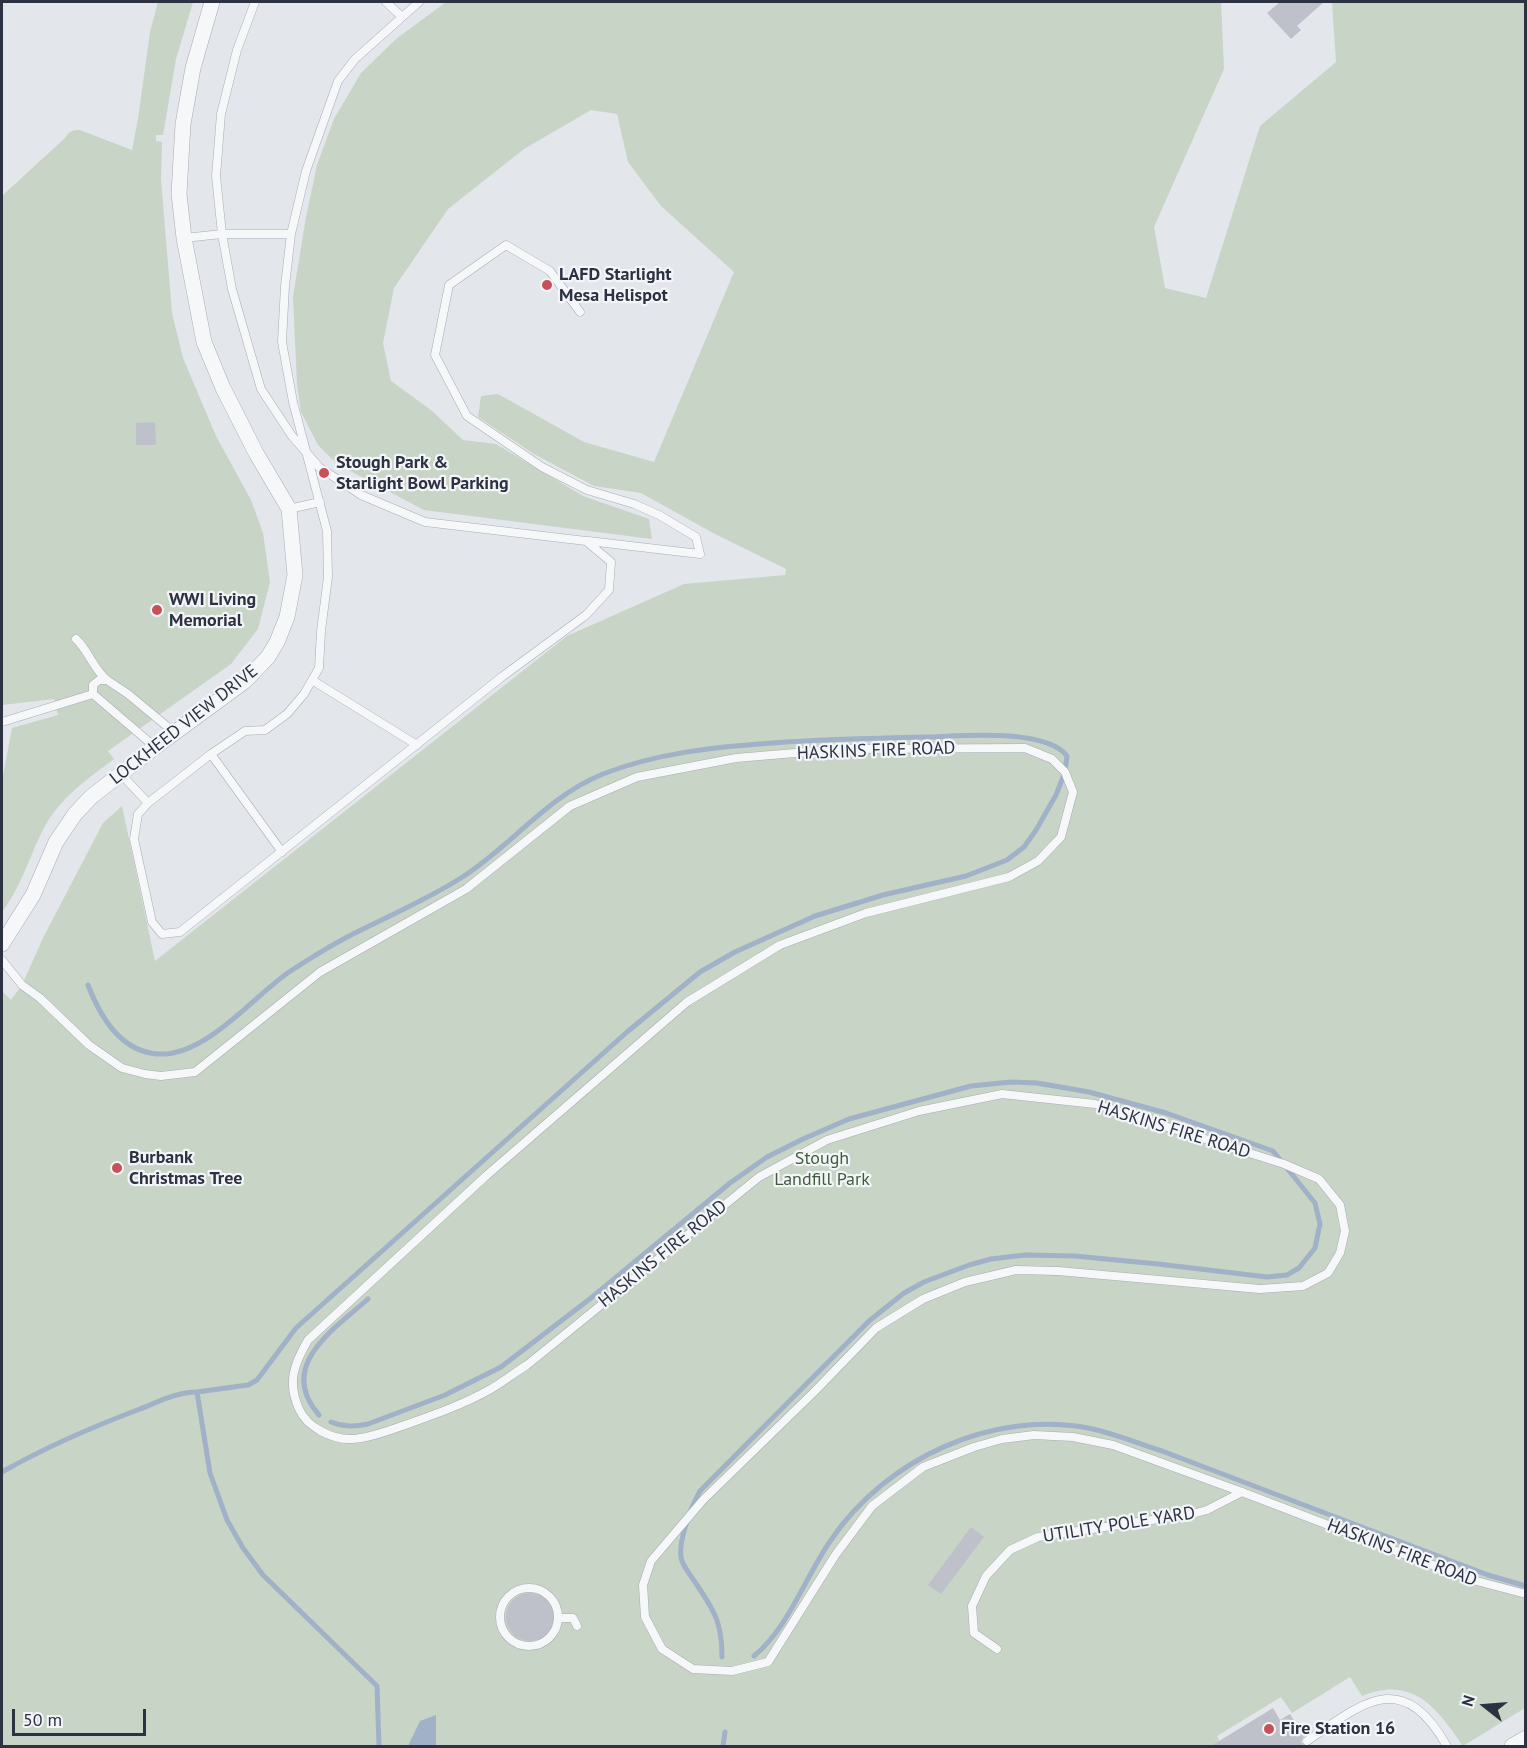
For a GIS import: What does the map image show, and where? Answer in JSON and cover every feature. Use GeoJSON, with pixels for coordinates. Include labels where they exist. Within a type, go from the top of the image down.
{"type":"FeatureCollection","features":[{"type":"Feature","properties":{"kind":"street","name":"LOCKHEED VIEW DRIVE"},"geometry":{"type":"LineString","coordinates":[[2,944],[33,895],[56,842],[75,814],[91,797],[245,681],[268,657],[287,617],[295,575],[289,509],[256,453],[223,388],[204,342],[184,238],[179,194],[183,124],[194,68],[212,2]]}},
{"type":"Feature","properties":{"kind":"street"},"geometry":{"type":"LineString","coordinates":[[1512,1746],[1526,1738]]}},
{"type":"Feature","properties":{"kind":"lane"},"geometry":{"type":"LineString","coordinates":[[255,2],[237,50],[221,114],[216,176],[222,234],[232,289],[261,389],[292,436],[319,468],[362,495],[425,522],[700,554],[696,537],[659,515],[634,504],[587,490],[543,467],[467,416],[435,355],[449,285],[506,245],[550,271],[580,312]]}},
{"type":"Feature","properties":{"kind":"lane"},"geometry":{"type":"LineString","coordinates":[[386,2],[402,17]]}},
{"type":"Feature","properties":{"kind":"lane"},"geometry":{"type":"LineString","coordinates":[[419,2],[355,59],[338,81],[306,171],[291,234],[282,342],[293,402],[327,531],[328,577],[319,668],[304,694],[287,714],[265,730],[245,731],[211,754],[148,803],[138,814],[134,838],[152,922],[162,934],[180,933],[502,676],[586,615],[609,590],[611,562],[586,541]]}},
{"type":"Feature","properties":{"kind":"lane"},"geometry":{"type":"LineString","coordinates":[[184,238],[222,234],[291,234]]}},
{"type":"Feature","properties":{"kind":"lane"},"geometry":{"type":"LineString","coordinates":[[289,509],[320,502]]}},
{"type":"Feature","properties":{"kind":"lane"},"geometry":{"type":"LineString","coordinates":[[76,639],[88,654],[98,673],[175,733]]}},
{"type":"Feature","properties":{"kind":"lane"},"geometry":{"type":"LineString","coordinates":[[107,680],[99,680],[93,686],[93,694],[155,747]]}},
{"type":"Feature","properties":{"kind":"lane"},"geometry":{"type":"LineString","coordinates":[[312,680],[417,744]]}},
{"type":"Feature","properties":{"kind":"lane"},"geometry":{"type":"LineString","coordinates":[[2,723],[93,694]]}},
{"type":"Feature","properties":{"kind":"lane","name":"HASKINS FIRE ROAD"},"geometry":{"type":"LineString","coordinates":[[2,960],[22,985],[40,998],[89,1045],[122,1068],[161,1076],[195,1072],[320,972],[466,889],[570,806],[637,777],[736,758],[842,749],[1025,748],[1052,759],[1065,772],[1073,792],[1061,837],[1038,861],[1009,877],[866,913],[780,945],[687,1002],[487,1175],[308,1340],[292,1374],[294,1397],[303,1416],[317,1429],[332,1436],[350,1439],[374,1436],[442,1413],[490,1390],[527,1365],[759,1177],[827,1140],[919,1111],[1002,1094],[1095,1104],[1284,1164],[1319,1179],[1340,1205],[1345,1231],[1340,1253],[1328,1273],[1303,1286],[1260,1289],[1058,1271],[1016,1270],[965,1282],[923,1299],[876,1328],[703,1500],[651,1561],[644,1585],[645,1617],[662,1649],[693,1668],[732,1671],[768,1662],[836,1554],[872,1506],[923,1467],[974,1447],[1002,1439],[1034,1435],[1073,1437],[1113,1445],[1469,1579],[1526,1594]]}},
{"type":"Feature","properties":{"kind":"lane"},"geometry":{"type":"LineString","coordinates":[[211,754],[282,852]]}},
{"type":"Feature","properties":{"kind":"lane"},"geometry":{"type":"LineString","coordinates":[[121,774],[148,803]]}},
{"type":"Feature","properties":{"kind":"lane","name":"UTILITY POLE YARD"},"geometry":{"type":"LineString","coordinates":[[997,1649],[974,1633],[972,1606],[986,1576],[1010,1550],[1038,1537],[1208,1510],[1242,1492]]}},
{"type":"Feature","properties":{"kind":"lane"},"geometry":{"type":"LineString","coordinates":[[529,1588],[538,1589],[553,1600],[558,1618],[552,1636],[535,1645],[526,1646],[516,1643],[509,1637],[501,1620],[505,1602],[519,1590],[529,1588]]}},
{"type":"Feature","properties":{"kind":"lane"},"geometry":{"type":"LineString","coordinates":[[558,1618],[573,1618],[577,1626]]}},
{"type":"Feature","properties":{"kind":"lane"},"geometry":{"type":"LineString","coordinates":[[1307,1742],[1359,1706],[1380,1700],[1402,1699],[1422,1713],[1447,1746]]}},
{"type":"Feature","properties":{"kind":"green space"},"geometry":{"type":"Polygon","coordinates":[[[158,2],[193,2],[176,59],[163,135],[156,135],[156,141],[162,142],[161,179],[172,313],[183,358],[216,436],[251,500],[263,533],[270,582],[258,629],[231,664],[108,751],[114,759],[76,789],[59,806],[45,826],[20,881],[2,912],[2,781],[12,728],[58,715],[54,699],[2,705],[2,194],[69,132],[80,130],[132,150],[150,32],[158,2]]]}},
{"type":"Feature","properties":{"kind":"green space","name":"Stough Landfill Park"},"geometry":{"type":"Polygon","coordinates":[[[446,2],[1221,2],[1224,69],[1154,227],[1165,288],[1206,298],[1260,126],[1336,62],[1332,2],[1525,2],[1525,1708],[1463,1746],[1443,1719],[1422,1699],[1396,1690],[1362,1696],[1350,1677],[1292,1713],[1281,1697],[1217,1736],[1222,1746],[2,1746],[2,993],[11,1000],[22,985],[43,938],[103,823],[122,806],[155,961],[567,636],[684,584],[785,575],[786,569],[715,534],[641,493],[594,486],[534,454],[478,417],[481,396],[498,394],[584,442],[654,462],[734,272],[661,206],[628,162],[617,114],[591,110],[524,149],[448,209],[394,288],[383,343],[391,381],[431,410],[463,440],[496,444],[583,496],[649,519],[652,539],[424,510],[337,464],[318,445],[301,412],[297,384],[293,297],[317,165],[334,119],[361,73],[396,39],[446,2]]]}},
{"type":"Feature","properties":{"kind":"water"},"geometry":{"type":"Polygon","coordinates":[[[436,1715],[436,1746],[408,1746],[420,1721],[436,1715]]]}},
{"type":"Feature","properties":{"kind":"building"},"geometry":{"type":"Polygon","coordinates":[[[1280,2],[1324,2],[1297,26],[1301,30],[1291,39],[1267,13],[1280,2]]]}},
{"type":"Feature","properties":{"kind":"building"},"geometry":{"type":"Polygon","coordinates":[[[155,422],[156,445],[136,445],[136,423],[155,422]]]}},
{"type":"Feature","properties":{"kind":"building"},"geometry":{"type":"Polygon","coordinates":[[[971,1527],[984,1537],[941,1594],[928,1585],[971,1527]]]}},
{"type":"Feature","properties":{"kind":"building"},"geometry":{"type":"Polygon","coordinates":[[[530,1593],[547,1600],[554,1617],[547,1634],[530,1641],[513,1634],[506,1617],[513,1600],[530,1593]]]}},
{"type":"Feature","properties":{"kind":"building","name":"Fire Station 16"},"geometry":{"type":"Polygon","coordinates":[[[1273,1708],[1280,1720],[1290,1714],[1304,1736],[1301,1742],[1305,1746],[1211,1746],[1273,1708]]]}},
{"type":"Feature","properties":{"kind":"waterway"},"geometry":{"type":"LineString","coordinates":[[88,985],[107,1022],[126,1042],[150,1053],[165,1054],[182,1051],[215,1033],[289,972],[315,955],[464,876],[499,850],[548,808],[583,783],[623,767],[665,756],[750,745],[981,735],[1022,737],[1041,741],[1056,747],[1067,756],[1065,772],[1056,795],[1036,830],[1024,847],[1007,860],[966,876],[883,895],[815,916],[735,952],[700,972],[627,1032],[296,1328],[257,1380],[248,1385],[197,1392]]}},
{"type":"Feature","properties":{"kind":"waterway"},"geometry":{"type":"LineString","coordinates":[[331,1422],[349,1426],[368,1424],[445,1395],[501,1367],[591,1298],[730,1183],[767,1157],[849,1119],[971,1086],[1011,1082],[1037,1083],[1089,1092],[1166,1113],[1273,1151],[1315,1203],[1320,1224],[1315,1248],[1299,1268],[1287,1275],[1267,1277],[1075,1256],[1025,1255],[991,1259],[924,1282],[904,1293],[869,1321],[700,1491],[693,1506],[681,1545],[682,1561],[716,1618],[721,1635],[722,1657]]}},
{"type":"Feature","properties":{"kind":"waterway"},"geometry":{"type":"LineString","coordinates":[[319,1415],[307,1397],[304,1380],[307,1365],[326,1336],[368,1299]]}},
{"type":"Feature","properties":{"kind":"waterway"},"geometry":{"type":"LineString","coordinates":[[2,1472],[104,1423],[168,1398],[197,1392],[210,1473],[227,1520],[243,1548],[263,1575],[377,1686],[379,1746]]}},
{"type":"Feature","properties":{"kind":"waterway"},"geometry":{"type":"LineString","coordinates":[[754,1656],[777,1631],[787,1616],[831,1540],[854,1511],[881,1486],[911,1464],[944,1447],[979,1434],[1015,1427],[1051,1424],[1088,1428],[1116,1435],[1488,1575],[1526,1586]]}},
{"type":"Feature","properties":{"kind":"waterway"},"geometry":{"type":"LineString","coordinates":[[723,1746],[725,1732]]}},
{"type":"Feature","properties":{"kind":"place","name":"LAFD Starlight Mesa Helispot"},"geometry":{"type":"Point","coordinates":[547,285]}},
{"type":"Feature","properties":{"kind":"place","name":"Stough Park & Starlight Bowl Parking"},"geometry":{"type":"Point","coordinates":[324,473]}},
{"type":"Feature","properties":{"kind":"place","name":"WWI Living Memorial"},"geometry":{"type":"Point","coordinates":[157,610]}},
{"type":"Feature","properties":{"kind":"place","name":"Burbank Christmas Tree"},"geometry":{"type":"Point","coordinates":[117,1168]}},
{"type":"Feature","properties":{"kind":"place","name":"Fire Station 16"},"geometry":{"type":"Point","coordinates":[1269,1729]}}]}
